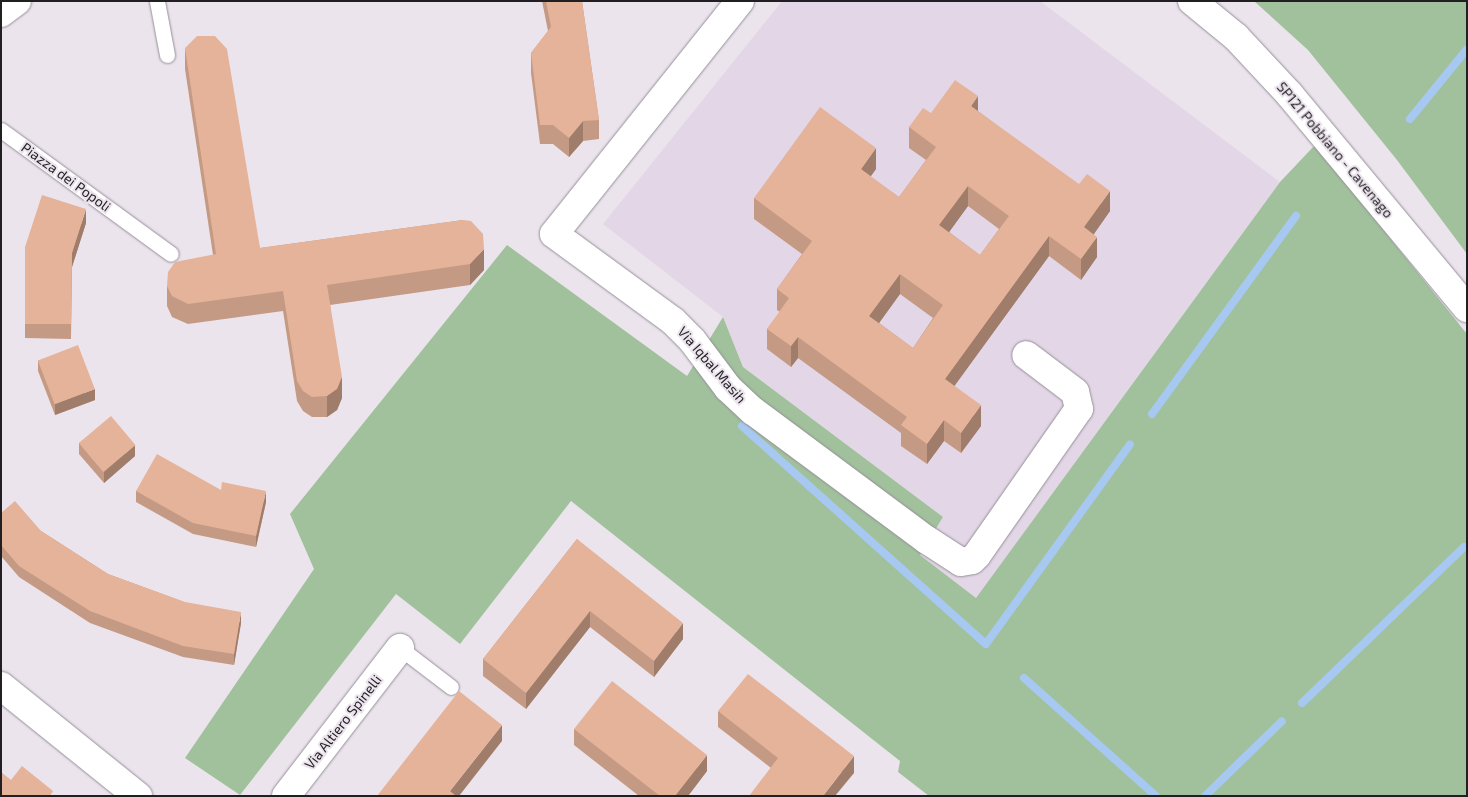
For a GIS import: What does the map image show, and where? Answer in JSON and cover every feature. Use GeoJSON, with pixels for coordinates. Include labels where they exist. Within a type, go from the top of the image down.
{"type":"FeatureCollection","features":[{"type":"Feature","properties":{"kind":"street"},"geometry":{"type":"LineString","coordinates":[[1,13],[16,1]]}},
{"type":"Feature","properties":{"kind":"street","name":"Via Iqbal Masih"},"geometry":{"type":"LineString","coordinates":[[740,1],[554,234],[680,327],[728,388],[753,411],[927,540],[961,562],[972,560],[977,555],[1078,409],[1075,392],[1026,355]]}},
{"type":"Feature","properties":{"kind":"street","name":"SP121 Pobbiano - Cavenago"},"geometry":{"type":"LineString","coordinates":[[1192,1],[1236,37],[1290,95],[1467,308]]}},
{"type":"Feature","properties":{"kind":"street","name":"Via Altiero Spinelli"},"geometry":{"type":"LineString","coordinates":[[286,796],[400,648]]}},
{"type":"Feature","properties":{"kind":"street"},"geometry":{"type":"LineString","coordinates":[[1,686],[120,791]]}},
{"type":"Feature","properties":{"kind":"lane"},"geometry":{"type":"LineString","coordinates":[[157,1],[166,56]]}},
{"type":"Feature","properties":{"kind":"lane","name":"Piazza dei Popoli"},"geometry":{"type":"LineString","coordinates":[[1,130],[171,254]]}},
{"type":"Feature","properties":{"kind":"lane"},"geometry":{"type":"LineString","coordinates":[[400,648],[451,687]]}},
{"type":"Feature","properties":{"kind":"shaded area"},"geometry":{"type":"Polygon","coordinates":[[[782,1],[1040,1],[1280,182],[976,598],[920,555],[943,517],[743,367],[723,317],[603,224],[782,1]]]}},
{"type":"Feature","properties":{"kind":"green space"},"geometry":{"type":"Polygon","coordinates":[[[1254,1],[1467,1],[1467,254],[1397,160],[1308,50],[1254,1]]]}},
{"type":"Feature","properties":{"kind":"green space"},"geometry":{"type":"Polygon","coordinates":[[[1315,145],[1467,334],[1467,796],[929,796],[898,772],[900,761],[571,501],[460,644],[396,594],[240,795],[185,758],[314,569],[290,514],[507,245],[687,376],[723,317],[743,367],[943,517],[920,555],[976,598],[1280,182],[1315,145]]]}},
{"type":"Feature","properties":{"kind":"building"},"geometry":{"type":"Polygon","coordinates":[[[546,1],[582,1],[599,120],[583,121],[569,138],[553,125],[540,125],[531,53],[551,27],[546,1]]]}},
{"type":"Feature","properties":{"kind":"building"},"geometry":{"type":"Polygon","coordinates":[[[197,36],[215,36],[227,49],[260,248],[463,220],[471,221],[483,234],[484,249],[470,264],[327,285],[342,377],[337,389],[327,396],[312,397],[303,391],[297,381],[283,291],[188,304],[172,296],[167,286],[168,272],[175,262],[216,254],[185,48],[197,36]]]}},
{"type":"Feature","properties":{"kind":"building"},"geometry":{"type":"Polygon","coordinates":[[[955,80],[978,96],[971,106],[1079,184],[1087,174],[1110,191],[1084,227],[1097,237],[1081,259],[1049,236],[945,379],[981,405],[961,433],[944,420],[927,444],[901,425],[907,417],[798,337],[791,346],[767,329],[789,298],[777,289],[812,241],[754,198],[820,107],[876,148],[861,169],[899,197],[936,147],[909,127],[923,108],[931,113],[955,80]],[[968,186],[939,225],[980,255],[1009,216],[968,186]],[[900,274],[869,316],[913,348],[943,305],[900,274]]]}},
{"type":"Feature","properties":{"kind":"building"},"geometry":{"type":"Polygon","coordinates":[[[42,195],[86,209],[72,253],[71,324],[25,324],[25,247],[42,195]]]}},
{"type":"Feature","properties":{"kind":"building"},"geometry":{"type":"Polygon","coordinates":[[[78,345],[95,389],[55,404],[38,360],[78,345]]]}},
{"type":"Feature","properties":{"kind":"building"},"geometry":{"type":"Polygon","coordinates":[[[111,416],[135,445],[103,472],[79,443],[111,416]]]}},
{"type":"Feature","properties":{"kind":"building"},"geometry":{"type":"Polygon","coordinates":[[[157,454],[221,490],[222,482],[266,491],[256,536],[193,523],[136,491],[157,454]]]}},
{"type":"Feature","properties":{"kind":"building"},"geometry":{"type":"Polygon","coordinates":[[[15,501],[41,531],[108,574],[185,602],[241,612],[234,654],[183,646],[90,611],[19,566],[1,545],[1,513],[15,501]]]}},
{"type":"Feature","properties":{"kind":"building"},"geometry":{"type":"Polygon","coordinates":[[[577,539],[683,623],[654,661],[590,611],[526,693],[483,659],[577,539]]]}},
{"type":"Feature","properties":{"kind":"building"},"geometry":{"type":"Polygon","coordinates":[[[748,674],[854,756],[823,796],[749,796],[778,758],[718,711],[748,674]]]}},
{"type":"Feature","properties":{"kind":"building"},"geometry":{"type":"Polygon","coordinates":[[[612,681],[707,755],[675,796],[660,796],[574,729],[612,681]]]}},
{"type":"Feature","properties":{"kind":"building"},"geometry":{"type":"Polygon","coordinates":[[[459,691],[502,725],[450,791],[456,796],[377,796],[459,691]]]}},
{"type":"Feature","properties":{"kind":"building"},"geometry":{"type":"Polygon","coordinates":[[[22,766],[53,791],[50,796],[1,796],[1,772],[11,780],[22,766]]]}},
{"type":"Feature","properties":{"kind":"waterway"},"geometry":{"type":"LineString","coordinates":[[1410,119],[1467,49]]}},
{"type":"Feature","properties":{"kind":"waterway"},"geometry":{"type":"LineString","coordinates":[[1152,414],[1296,216]]}},
{"type":"Feature","properties":{"kind":"waterway"},"geometry":{"type":"LineString","coordinates":[[742,426],[986,644],[1130,444]]}},
{"type":"Feature","properties":{"kind":"waterway"},"geometry":{"type":"LineString","coordinates":[[1302,703],[1464,547]]}},
{"type":"Feature","properties":{"kind":"waterway"},"geometry":{"type":"LineString","coordinates":[[1024,678],[1156,796]]}},
{"type":"Feature","properties":{"kind":"waterway"},"geometry":{"type":"LineString","coordinates":[[1205,796],[1282,721]]}}]}
